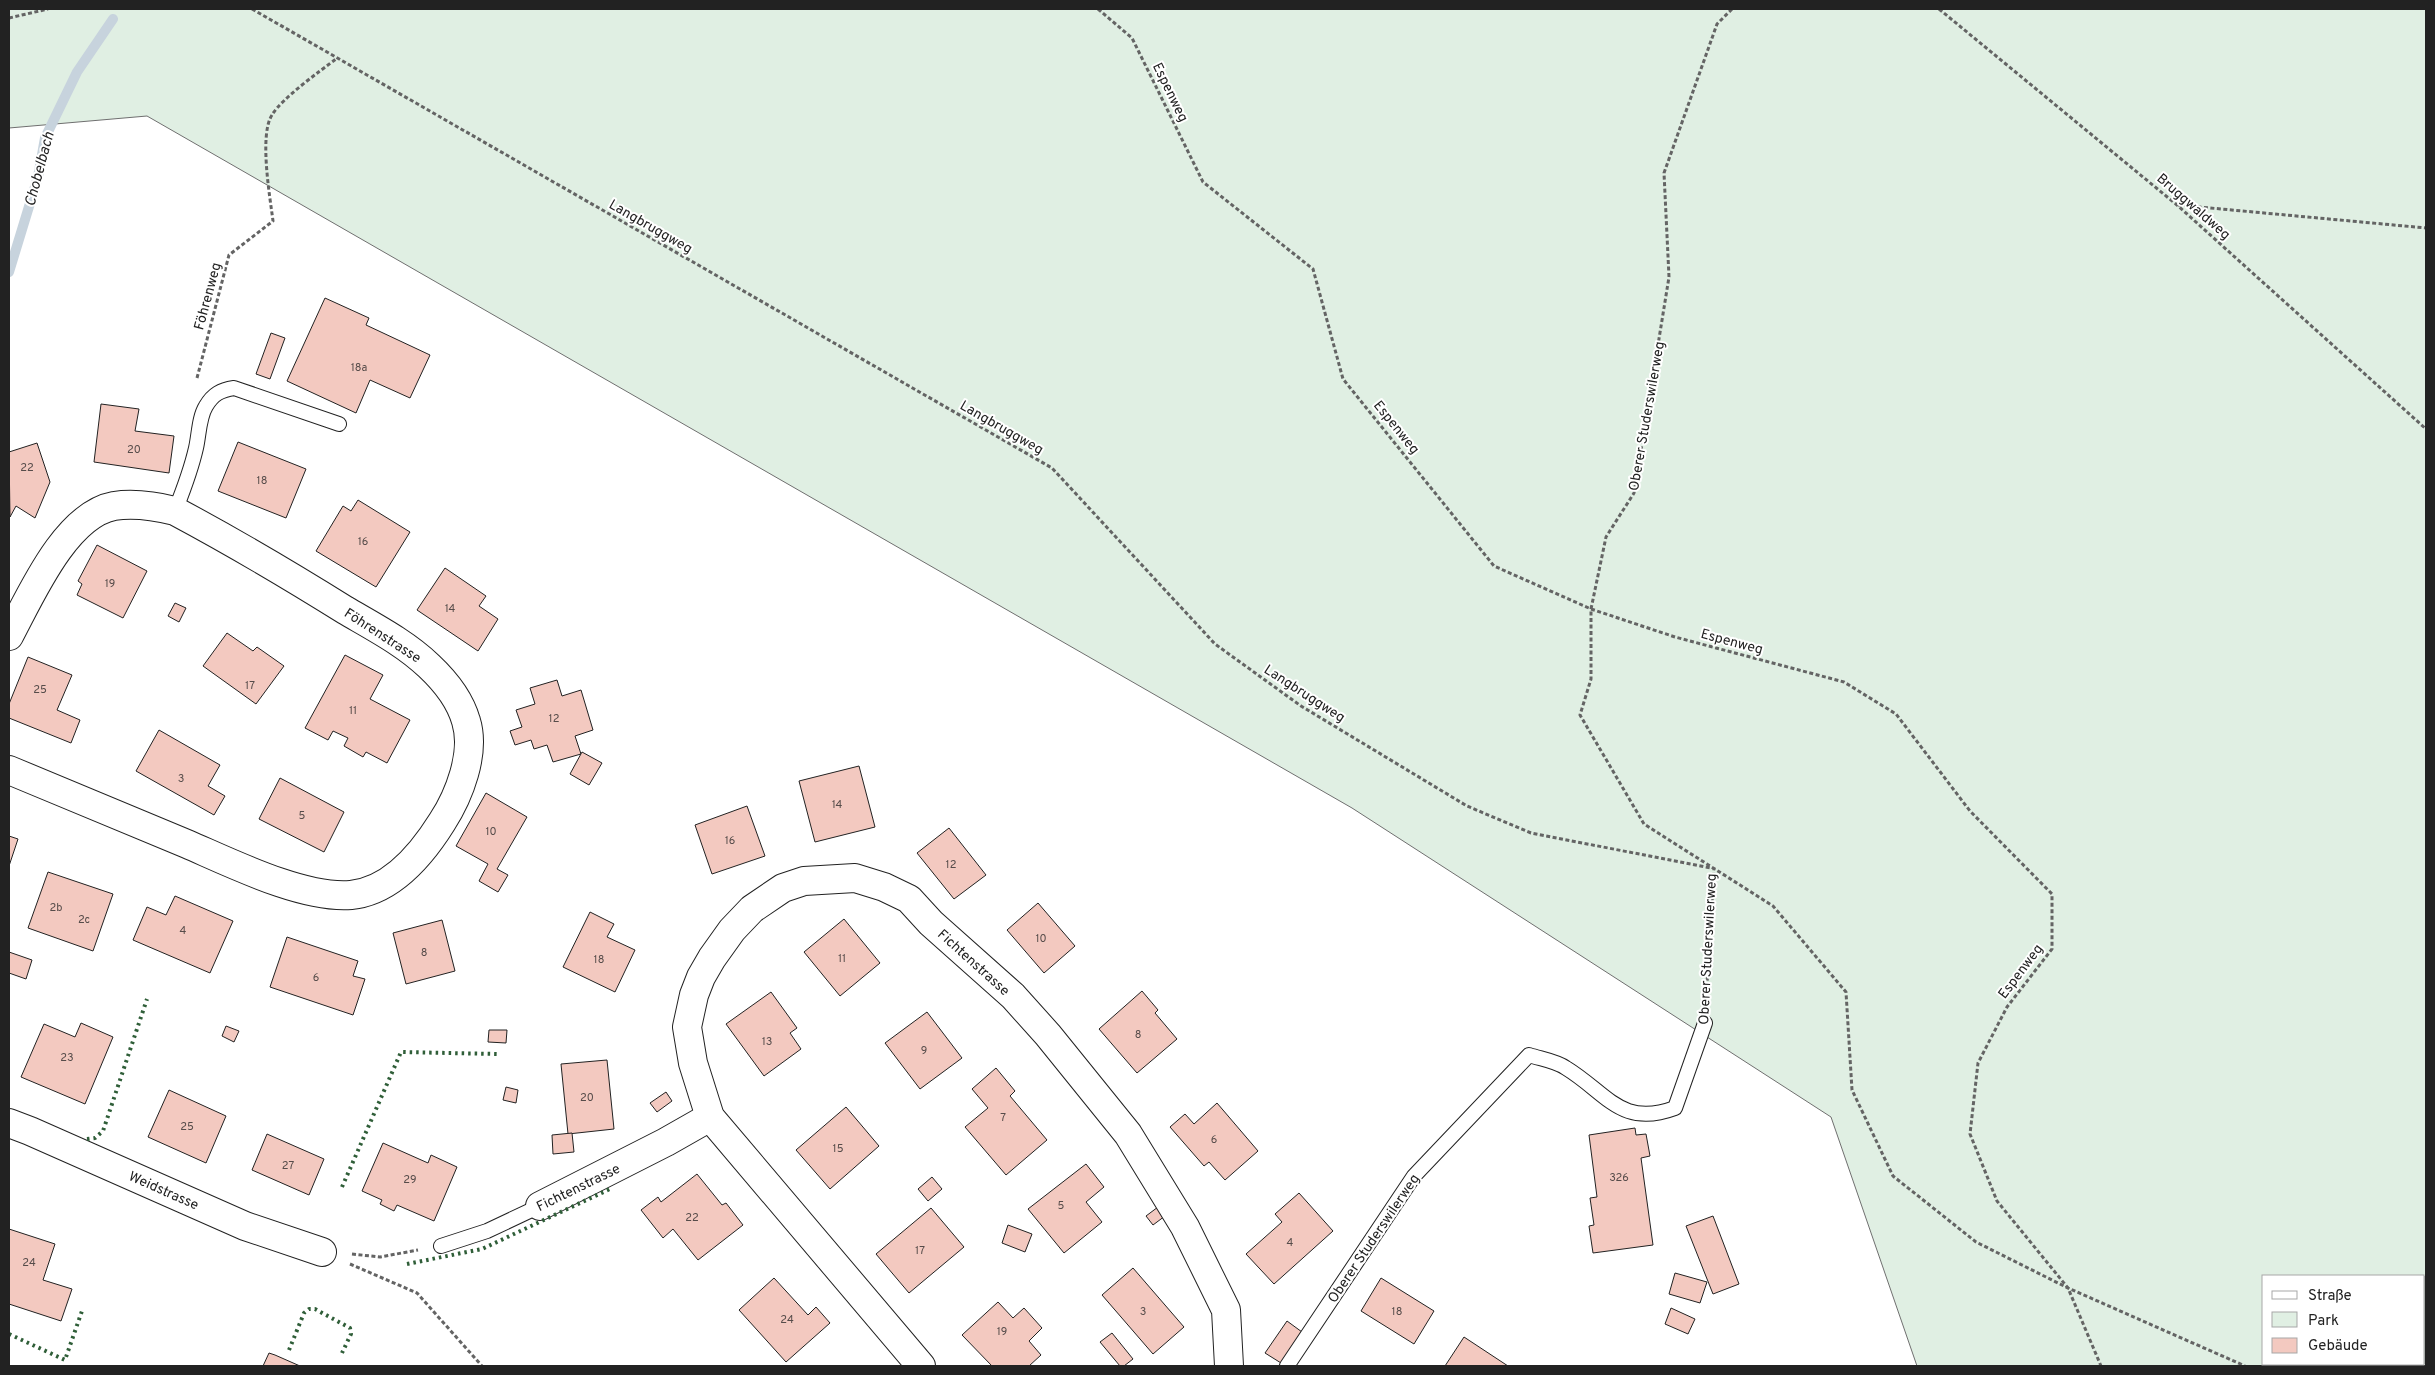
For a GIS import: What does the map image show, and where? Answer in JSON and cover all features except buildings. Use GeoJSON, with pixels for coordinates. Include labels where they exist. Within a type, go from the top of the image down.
{"type":"FeatureCollection","features":[{"type":"Feature","properties":{"kind":"street","name":"Föhrenstrasse"},"geometry":{"type":"LineString","coordinates":[[9,636],[43,574],[76,528],[96,513],[113,506],[138,504],[174,511],[243,547],[412,651],[451,689],[466,722],[468,747],[458,791],[446,816],[432,838],[402,872],[378,886],[352,895],[321,893],[260,874],[9,770]]}},
{"type":"Feature","properties":{"kind":"street","name":"Fichtenstrasse"},"geometry":{"type":"LineString","coordinates":[[921,1366],[710,1117],[693,1063],[687,1027],[694,996],[701,977],[732,930],[752,910],[783,888],[804,882],[854,878],[884,886],[910,899],[931,923],[1013,996],[1128,1134],[1185,1226],[1219,1290],[1226,1310],[1229,1366]]}},
{"type":"Feature","properties":{"kind":"street","name":"Fichtenstrasse"},"geometry":{"type":"LineString","coordinates":[[540,1206],[658,1146],[710,1117]]}},
{"type":"Feature","properties":{"kind":"street","name":"Weidstrasse"},"geometry":{"type":"LineString","coordinates":[[9,1123],[30,1130],[245,1226],[322,1252]]}},
{"type":"Feature","properties":{"kind":"lane"},"geometry":{"type":"LineString","coordinates":[[174,511],[184,488],[196,449],[205,408],[215,394],[234,388],[339,424]]}},
{"type":"Feature","properties":{"kind":"lane","name":"Oberer Studerswilerweg"},"geometry":{"type":"LineString","coordinates":[[1286,1366],[1414,1176],[1529,1055],[1565,1066],[1622,1110],[1646,1116],[1660,1114],[1675,1108],[1705,1023]]}},
{"type":"Feature","properties":{"kind":"lane","name":"Fichtenstrasse"},"geometry":{"type":"LineString","coordinates":[[441,1246],[487,1231],[540,1206]]}},
{"type":"Feature","properties":{"kind":"path"},"geometry":{"type":"LineString","coordinates":[[9,18],[48,9]]}},
{"type":"Feature","properties":{"kind":"path","name":"Langbruggweg"},"geometry":{"type":"LineString","coordinates":[[252,9],[336,59],[1052,468],[1215,644],[1301,706],[1467,806],[1531,833],[1714,869]]}},
{"type":"Feature","properties":{"kind":"path","name":"Espenweg"},"geometry":{"type":"LineString","coordinates":[[1098,9],[1132,38],[1203,182],[1313,268],[1343,379],[1494,566],[1591,610],[1675,637],[1844,682],[1896,714],[1970,811],[2052,894],[2052,949],[2007,1007],[1978,1064],[1970,1134],[1997,1201],[2068,1288],[2101,1366]]}},
{"type":"Feature","properties":{"kind":"path","name":"Oberer Studerswilerweg"},"geometry":{"type":"LineString","coordinates":[[1705,1023],[1714,869],[1644,824],[1580,715],[1591,679],[1591,610],[1606,537],[1634,493],[1669,277],[1664,173],[1717,24],[1732,9]]}},
{"type":"Feature","properties":{"kind":"path","name":"Bruggwaldweg"},"geometry":{"type":"LineString","coordinates":[[1940,9],[2177,205],[2426,429]]}},
{"type":"Feature","properties":{"kind":"path","name":"Föhrenweg"},"geometry":{"type":"LineString","coordinates":[[205,408],[196,382],[229,255],[273,221],[265,146],[272,115],[300,87],[336,59]]}},
{"type":"Feature","properties":{"kind":"path"},"geometry":{"type":"LineString","coordinates":[[2177,205],[2426,228]]}},
{"type":"Feature","properties":{"kind":"path"},"geometry":{"type":"LineString","coordinates":[[1714,869],[1774,906],[1846,992],[1852,1090],[1893,1176],[1976,1242],[2068,1288],[2245,1366]]}},
{"type":"Feature","properties":{"kind":"path"},"geometry":{"type":"LineString","coordinates":[[322,1252],[380,1257],[441,1246]]}},
{"type":"Feature","properties":{"kind":"path"},"geometry":{"type":"LineString","coordinates":[[322,1252],[417,1293],[482,1366]]}},
{"type":"Feature","properties":{"kind":"green space"},"geometry":{"type":"Polygon","coordinates":[[[9,9],[2426,9],[2426,1366],[1917,1366],[1831,1117],[1352,808],[147,116],[9,128],[9,9]]]}},
{"type":"Feature","properties":{"kind":"waterway","name":"Chobelbach"},"geometry":{"type":"LineString","coordinates":[[9,272],[38,177],[45,138],[77,72],[113,19]]}},
{"type":"Feature","properties":{"kind":"hedge"},"geometry":{"type":"LineString","coordinates":[[87,1139],[95,1138],[103,1131],[147,999]]}},
{"type":"Feature","properties":{"kind":"hedge"},"geometry":{"type":"LineString","coordinates":[[342,1187],[401,1052],[497,1054]]}},
{"type":"Feature","properties":{"kind":"hedge"},"geometry":{"type":"LineString","coordinates":[[407,1264],[482,1249],[612,1188]]}},
{"type":"Feature","properties":{"kind":"hedge"},"geometry":{"type":"LineString","coordinates":[[9,1334],[65,1360],[83,1308]]}},
{"type":"Feature","properties":{"kind":"hedge"},"geometry":{"type":"LineString","coordinates":[[289,1350],[304,1313],[309,1309],[315,1309],[350,1328],[351,1334],[342,1353]]}}]}
